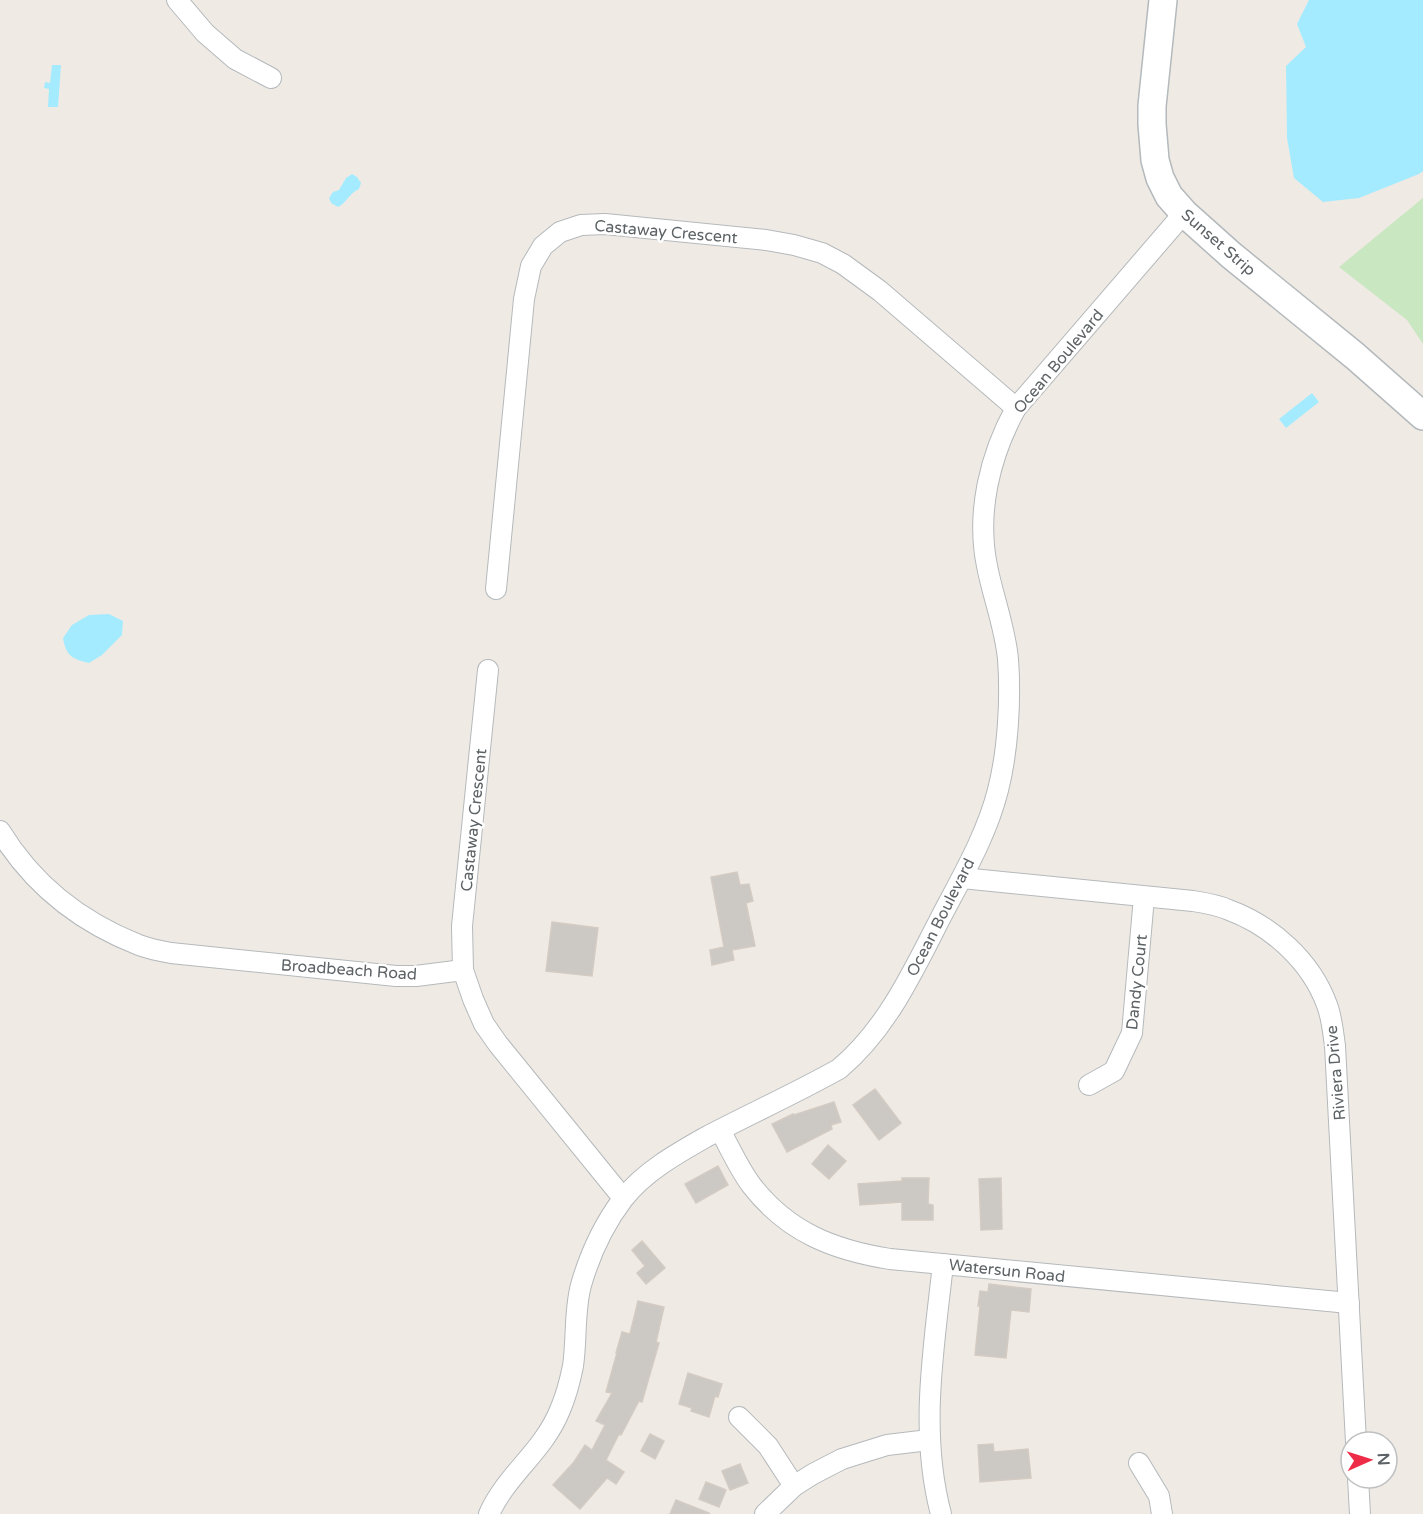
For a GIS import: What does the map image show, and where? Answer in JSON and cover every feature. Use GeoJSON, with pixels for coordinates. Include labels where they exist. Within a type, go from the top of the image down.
{"type":"FeatureCollection","features":[{"type":"Feature","properties":{"kind":"street"},"geometry":{"type":"LineString","coordinates":[[177,0],[205,33],[235,59],[271,78]]}},
{"type":"Feature","properties":{"kind":"street","name":"Sunset Strip"},"geometry":{"type":"LineString","coordinates":[[1163,0],[1152,106],[1153,141],[1160,178],[1169,196],[1184,213],[1231,255],[1356,356],[1423,416]]}},
{"type":"Feature","properties":{"kind":"street","name":"Ocean Boulevard"},"geometry":{"type":"LineString","coordinates":[[489,1514],[499,1494],[544,1440],[559,1412],[567,1393],[573,1366],[580,1287],[600,1236],[623,1198],[668,1159],[839,1069],[882,1024],[895,1004],[962,878],[988,820],[998,789],[1004,758],[1008,718],[1008,657],[986,565],[983,537],[988,478],[997,450],[1016,408],[1184,213]]}},
{"type":"Feature","properties":{"kind":"street","name":"Castaway Crescent"},"geometry":{"type":"LineString","coordinates":[[496,589],[524,299],[531,266],[543,246],[560,232],[581,225],[605,224],[766,240],[822,253],[843,264],[880,291],[1016,408]]}},
{"type":"Feature","properties":{"kind":"street","name":"Castaway Crescent"},"geometry":{"type":"LineString","coordinates":[[463,970],[462,926],[488,670]]}},
{"type":"Feature","properties":{"kind":"street","name":"Broadbeach Road"},"geometry":{"type":"LineString","coordinates":[[0,831],[11,850],[56,897],[82,917],[140,945],[171,953],[396,976],[463,970]]}},
{"type":"Feature","properties":{"kind":"street","name":"Riviera Drive"},"geometry":{"type":"LineString","coordinates":[[962,878],[1203,903],[1229,909],[1263,927],[1288,947],[1308,970],[1327,1004],[1335,1046],[1355,1430]]}},
{"type":"Feature","properties":{"kind":"street","name":"Dandy Court"},"geometry":{"type":"LineString","coordinates":[[1089,1085],[1114,1071],[1132,1033],[1144,897]]}},
{"type":"Feature","properties":{"kind":"street"},"geometry":{"type":"LineString","coordinates":[[463,970],[484,1023],[498,1044],[623,1198]]}},
{"type":"Feature","properties":{"kind":"street","name":"Watersun Road"},"geometry":{"type":"LineString","coordinates":[[720,1130],[751,1185],[780,1215],[821,1241],[862,1254],[943,1264],[1349,1303]]}},
{"type":"Feature","properties":{"kind":"street"},"geometry":{"type":"LineString","coordinates":[[941,1514],[932,1466],[929,1407],[943,1264]]}},
{"type":"Feature","properties":{"kind":"street"},"geometry":{"type":"LineString","coordinates":[[739,1417],[768,1446],[794,1486]]}},
{"type":"Feature","properties":{"kind":"street"},"geometry":{"type":"LineString","coordinates":[[765,1514],[794,1486],[827,1466],[856,1454],[888,1445],[930,1440]]}},
{"type":"Feature","properties":{"kind":"street"},"geometry":{"type":"LineString","coordinates":[[1139,1463],[1159,1496],[1162,1514]]}},
{"type":"Feature","properties":{"kind":"street"},"geometry":{"type":"LineString","coordinates":[[1359,1490],[1360,1514]]}},
{"type":"Feature","properties":{"kind":"green space"},"geometry":{"type":"Polygon","coordinates":[[[1423,198],[1423,344],[1407,320],[1339,267],[1423,198]]]}},
{"type":"Feature","properties":{"kind":"water"},"geometry":{"type":"Polygon","coordinates":[[[1309,0],[1423,0],[1423,171],[1419,174],[1359,198],[1323,202],[1294,178],[1287,138],[1286,66],[1306,47],[1297,24],[1309,0]]]}},
{"type":"Feature","properties":{"kind":"water"},"geometry":{"type":"Polygon","coordinates":[[[52,65],[61,65],[58,107],[48,107],[49,89],[44,88],[45,82],[50,83],[52,65]]]}},
{"type":"Feature","properties":{"kind":"water"},"geometry":{"type":"Polygon","coordinates":[[[352,174],[361,183],[359,189],[338,207],[331,203],[329,198],[352,174]]]}},
{"type":"Feature","properties":{"kind":"water"},"geometry":{"type":"Polygon","coordinates":[[[1312,393],[1319,402],[1286,428],[1279,419],[1312,393]]]}},
{"type":"Feature","properties":{"kind":"water"},"geometry":{"type":"Polygon","coordinates":[[[109,614],[123,621],[122,635],[102,655],[89,663],[71,656],[63,638],[72,625],[89,615],[109,614]]]}},
{"type":"Feature","properties":{"kind":"building"},"geometry":{"type":"Polygon","coordinates":[[[737,872],[740,885],[749,884],[753,901],[746,903],[755,946],[732,950],[734,960],[712,965],[710,950],[724,947],[711,877],[737,872]]]}},
{"type":"Feature","properties":{"kind":"building"},"geometry":{"type":"Polygon","coordinates":[[[552,922],[598,928],[592,976],[546,971],[552,922]]]}},
{"type":"Feature","properties":{"kind":"building"},"geometry":{"type":"Polygon","coordinates":[[[875,1089],[901,1123],[879,1140],[853,1105],[875,1089]]]}},
{"type":"Feature","properties":{"kind":"building"},"geometry":{"type":"Polygon","coordinates":[[[834,1102],[841,1122],[831,1125],[832,1129],[787,1152],[772,1124],[793,1114],[834,1102]]]}},
{"type":"Feature","properties":{"kind":"building"},"geometry":{"type":"Polygon","coordinates":[[[828,1145],[846,1161],[829,1179],[812,1164],[828,1145]]]}},
{"type":"Feature","properties":{"kind":"building"},"geometry":{"type":"Polygon","coordinates":[[[718,1166],[728,1185],[696,1203],[685,1184],[718,1166]]]}},
{"type":"Feature","properties":{"kind":"building"},"geometry":{"type":"Polygon","coordinates":[[[902,1178],[929,1178],[928,1204],[933,1205],[933,1220],[902,1220],[902,1202],[860,1205],[858,1184],[902,1181],[902,1178]]]}},
{"type":"Feature","properties":{"kind":"building"},"geometry":{"type":"Polygon","coordinates":[[[1001,1178],[1002,1229],[981,1230],[979,1179],[1001,1178]]]}},
{"type":"Feature","properties":{"kind":"building"},"geometry":{"type":"Polygon","coordinates":[[[642,1241],[665,1268],[646,1284],[637,1273],[645,1266],[632,1250],[642,1241]]]}},
{"type":"Feature","properties":{"kind":"building"},"geometry":{"type":"Polygon","coordinates":[[[989,1284],[1031,1289],[1029,1312],[1011,1310],[1006,1358],[975,1355],[980,1291],[988,1292],[989,1284]]]}},
{"type":"Feature","properties":{"kind":"building"},"geometry":{"type":"Polygon","coordinates":[[[638,1301],[664,1307],[656,1342],[659,1343],[642,1402],[639,1401],[606,1460],[624,1472],[616,1484],[607,1478],[580,1509],[553,1485],[574,1462],[585,1445],[592,1450],[605,1425],[596,1421],[612,1393],[606,1392],[616,1353],[622,1332],[630,1334],[638,1301]]]}},
{"type":"Feature","properties":{"kind":"building"},"geometry":{"type":"Polygon","coordinates":[[[688,1373],[722,1384],[718,1397],[715,1396],[709,1417],[679,1404],[688,1373]]]}},
{"type":"Feature","properties":{"kind":"building"},"geometry":{"type":"Polygon","coordinates":[[[650,1434],[664,1441],[655,1459],[641,1451],[650,1434]]]}},
{"type":"Feature","properties":{"kind":"building"},"geometry":{"type":"Polygon","coordinates":[[[993,1444],[994,1452],[1028,1449],[1031,1478],[980,1482],[978,1445],[993,1444]]]}},
{"type":"Feature","properties":{"kind":"building"},"geometry":{"type":"Polygon","coordinates":[[[740,1464],[748,1483],[730,1490],[722,1471],[740,1464]]]}},
{"type":"Feature","properties":{"kind":"building"},"geometry":{"type":"Polygon","coordinates":[[[706,1482],[726,1490],[719,1507],[699,1499],[706,1482]]]}},
{"type":"Feature","properties":{"kind":"building"},"geometry":{"type":"Polygon","coordinates":[[[676,1500],[709,1513],[709,1514],[670,1514],[676,1500]]]}}]}
